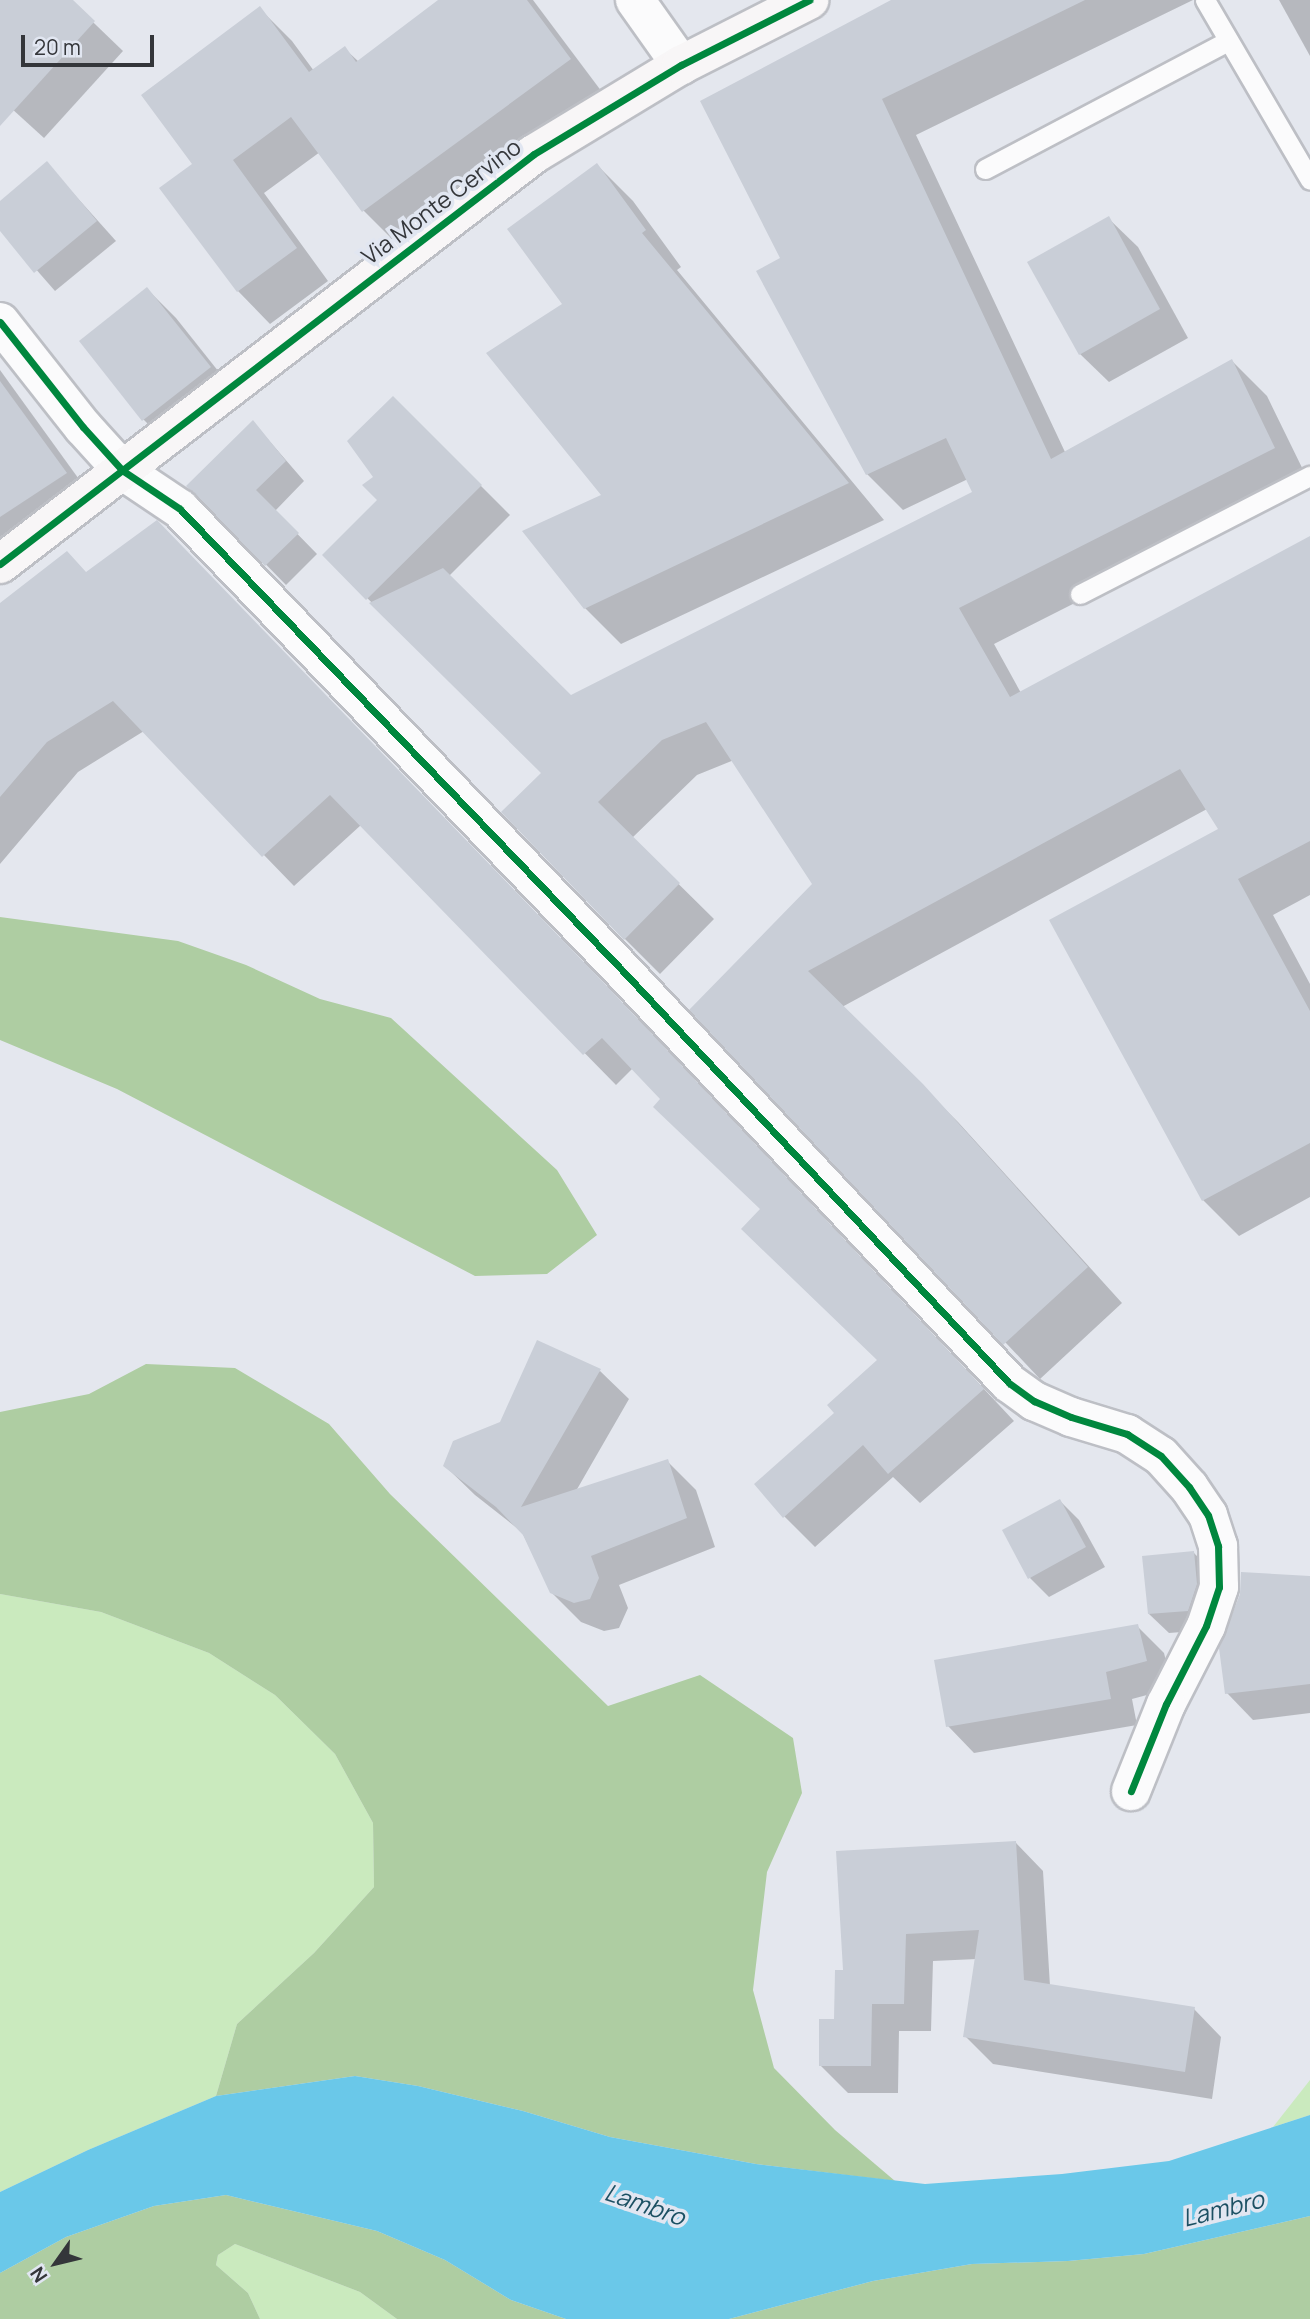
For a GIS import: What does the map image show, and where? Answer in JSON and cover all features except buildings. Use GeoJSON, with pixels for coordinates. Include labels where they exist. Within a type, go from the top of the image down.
{"type":"FeatureCollection","features":[{"type":"Feature","properties":{"kind":"street"},"geometry":{"type":"LineString","coordinates":[[635,0],[681,65]]}},
{"type":"Feature","properties":{"kind":"street","name":"Via Monte Cervino"},"geometry":{"type":"LineString","coordinates":[[0,564],[534,154],[681,65],[809,0]]}},
{"type":"Feature","properties":{"kind":"street"},"geometry":{"type":"LineString","coordinates":[[0,322],[83,427],[122,470],[180,509],[622,970],[1009,1383],[1034,1401],[1058,1412],[1127,1434],[1161,1456],[1189,1487],[1208,1515],[1218,1546],[1219,1587],[1206,1626],[1166,1704],[1131,1791]]}},
{"type":"Feature","properties":{"kind":"lane"},"geometry":{"type":"LineString","coordinates":[[1205,0],[1310,180]]}},
{"type":"Feature","properties":{"kind":"lane"},"geometry":{"type":"LineString","coordinates":[[985,169],[1228,41]]}},
{"type":"Feature","properties":{"kind":"lane"},"geometry":{"type":"LineString","coordinates":[[1080,594],[1310,476]]}},
{"type":"Feature","properties":{"kind":"green space"},"geometry":{"type":"Polygon","coordinates":[[[0,917],[178,941],[246,965],[320,999],[391,1018],[557,1170],[597,1235],[547,1274],[475,1276],[117,1089],[0,1040],[0,917]]]}},
{"type":"Feature","properties":{"kind":"green space"},"geometry":{"type":"Polygon","coordinates":[[[146,1364],[235,1368],[329,1424],[390,1494],[608,1706],[700,1675],[793,1738],[802,1793],[767,1872],[753,1990],[774,2068],[835,2130],[895,2181],[756,2164],[610,2137],[523,2111],[418,2086],[355,2076],[216,2096],[237,2024],[314,1953],[374,1887],[373,1823],[335,1754],[275,1695],[209,1653],[101,1612],[0,1594],[0,1412],[89,1394],[146,1364]]]}},
{"type":"Feature","properties":{"kind":"green space"},"geometry":{"type":"Polygon","coordinates":[[[0,1594],[101,1612],[209,1653],[275,1695],[335,1754],[373,1823],[374,1887],[314,1953],[237,2024],[216,2096],[88,2150],[0,2192],[0,1594]]]}},
{"type":"Feature","properties":{"kind":"green space"},"geometry":{"type":"Polygon","coordinates":[[[1310,2080],[1310,2115],[1273,2127],[1310,2080]]]}},
{"type":"Feature","properties":{"kind":"green space"},"geometry":{"type":"Polygon","coordinates":[[[226,2195],[377,2231],[445,2260],[511,2300],[566,2319],[397,2319],[360,2292],[235,2244],[218,2255],[216,2265],[248,2293],[260,2319],[0,2319],[0,2273],[66,2237],[154,2206],[226,2195]]]}},
{"type":"Feature","properties":{"kind":"green space"},"geometry":{"type":"Polygon","coordinates":[[[1310,2216],[1310,2319],[729,2319],[873,2281],[972,2264],[1068,2261],[1144,2254],[1310,2216]]]}},
{"type":"Feature","properties":{"kind":"green space"},"geometry":{"type":"Polygon","coordinates":[[[235,2244],[360,2292],[397,2319],[260,2319],[248,2293],[216,2265],[218,2255],[235,2244]]]}},
{"type":"Feature","properties":{"kind":"water","name":"Lambro"},"geometry":{"type":"Polygon","coordinates":[[[355,2076],[418,2086],[523,2111],[610,2137],[756,2164],[925,2184],[1062,2174],[1169,2161],[1310,2115],[1310,2216],[1144,2254],[1068,2261],[972,2264],[873,2281],[729,2319],[566,2319],[511,2300],[445,2260],[377,2231],[226,2195],[154,2206],[66,2237],[0,2273],[0,2192],[88,2150],[216,2096],[355,2076]]]}},
{"type":"Feature","properties":{"kind":"cycle path"},"geometry":{"type":"LineString","coordinates":[[0,564],[534,154],[681,65],[809,0]]}},
{"type":"Feature","properties":{"kind":"cycle path"},"geometry":{"type":"LineString","coordinates":[[0,322],[83,427],[122,470],[180,509],[622,970],[1009,1383],[1034,1401],[1071,1417],[1127,1434],[1161,1456],[1189,1487],[1208,1515],[1218,1546],[1219,1587],[1206,1626],[1166,1704],[1131,1791]]}}]}
